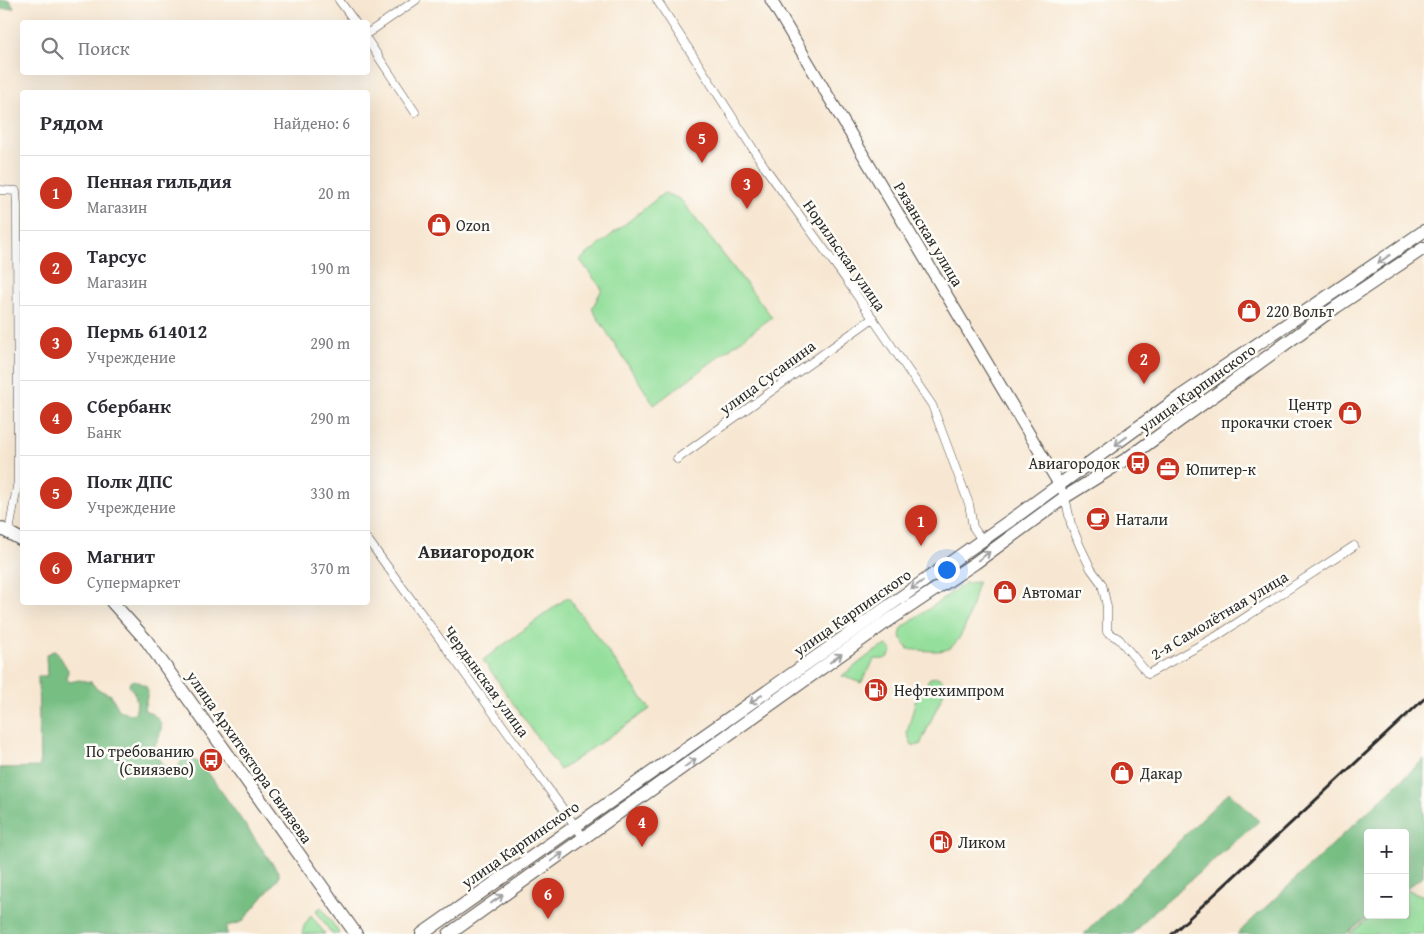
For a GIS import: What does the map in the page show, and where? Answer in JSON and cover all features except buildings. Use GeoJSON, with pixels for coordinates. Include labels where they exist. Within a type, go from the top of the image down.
{"type":"FeatureCollection","features":[{"type":"Feature","properties":{"kind":"main road","name":"улица Карпинского"},"geometry":{"type":"LineString","coordinates":[[449,934],[584,838],[1059,484],[1190,390],[1424,231]]}},
{"type":"Feature","properties":{"kind":"main road","name":"улица Карпинского"},"geometry":{"type":"LineString","coordinates":[[809,669],[882,625],[976,563],[1065,497],[1128,458],[1336,307],[1424,248]]}},
{"type":"Feature","properties":{"kind":"main road"},"geometry":{"type":"LineString","coordinates":[[1190,390],[1187,397],[1188,403],[1192,406],[1202,404]]}},
{"type":"Feature","properties":{"kind":"main road"},"geometry":{"type":"LineString","coordinates":[[5,530],[20,539]]}},
{"type":"Feature","properties":{"kind":"main road","name":"улица Архитектора Свиязева"},"geometry":{"type":"LineString","coordinates":[[115,605],[147,641],[356,934]]}},
{"type":"Feature","properties":{"kind":"main road","name":"улица Карпинского"},"geometry":{"type":"LineString","coordinates":[[422,934],[575,826],[779,691]]}},
{"type":"Feature","properties":{"kind":"street"},"geometry":{"type":"LineString","coordinates":[[339,0],[354,20]]}},
{"type":"Feature","properties":{"kind":"street"},"geometry":{"type":"LineString","coordinates":[[370,32],[416,0]]}},
{"type":"Feature","properties":{"kind":"street","name":"Норильская улица"},"geometry":{"type":"LineString","coordinates":[[657,0],[766,169],[932,405],[969,504],[973,527],[982,540]]}},
{"type":"Feature","properties":{"kind":"street","name":"Рязанская улица"},"geometry":{"type":"LineString","coordinates":[[770,0],[1059,484]]}},
{"type":"Feature","properties":{"kind":"street"},"geometry":{"type":"LineString","coordinates":[[370,43],[415,112]]}},
{"type":"Feature","properties":{"kind":"street"},"geometry":{"type":"LineString","coordinates":[[0,190],[16,191],[18,475],[5,530]]}},
{"type":"Feature","properties":{"kind":"street","name":"улица Сусанина"},"geometry":{"type":"LineString","coordinates":[[677,459],[872,318]]}},
{"type":"Feature","properties":{"kind":"street"},"geometry":{"type":"LineString","coordinates":[[1059,484],[1065,497]]}},
{"type":"Feature","properties":{"kind":"street","name":"2-я Самолётная улица"},"geometry":{"type":"LineString","coordinates":[[1065,497],[1071,524],[1080,546],[1091,570],[1102,584],[1107,607],[1108,632],[1119,639],[1148,674],[1216,636],[1354,546]]}},
{"type":"Feature","properties":{"kind":"street","name":"Чердынская улица"},"geometry":{"type":"LineString","coordinates":[[370,543],[584,838]]}},
{"type":"Feature","properties":{"kind":"street"},"geometry":{"type":"LineString","coordinates":[[458,934],[474,917]]}},
{"type":"Feature","properties":{"kind":"green space"},"geometry":{"type":"Polygon","coordinates":[[[0,0],[9,0],[14,8],[0,9],[0,0]]]}},
{"type":"Feature","properties":{"kind":"green space"},"geometry":{"type":"Polygon","coordinates":[[[664,193],[680,199],[772,317],[654,405],[592,309],[602,289],[580,260],[664,193]]]}},
{"type":"Feature","properties":{"kind":"green space"},"geometry":{"type":"Polygon","coordinates":[[[978,582],[968,619],[960,637],[954,644],[948,649],[939,651],[908,649],[900,636],[902,628],[965,583],[978,582]]]}},
{"type":"Feature","properties":{"kind":"green space"},"geometry":{"type":"Polygon","coordinates":[[[568,597],[650,709],[560,770],[483,660],[568,597]]]}},
{"type":"Feature","properties":{"kind":"green space"},"geometry":{"type":"Polygon","coordinates":[[[887,645],[892,651],[889,656],[875,659],[861,683],[842,676],[873,652],[887,645]]]}},
{"type":"Feature","properties":{"kind":"green space"},"geometry":{"type":"Polygon","coordinates":[[[53,651],[57,652],[68,670],[67,679],[70,682],[79,680],[91,682],[97,689],[111,695],[119,710],[130,714],[135,713],[137,702],[129,686],[130,682],[134,680],[146,686],[148,692],[144,709],[157,717],[161,726],[160,734],[154,747],[161,763],[167,768],[176,769],[183,759],[187,757],[202,764],[279,873],[277,880],[242,922],[227,926],[226,931],[228,934],[0,934],[0,768],[40,767],[38,676],[47,676],[46,655],[53,651]]]}},
{"type":"Feature","properties":{"kind":"green space"},"geometry":{"type":"Polygon","coordinates":[[[938,677],[947,685],[920,745],[912,745],[907,733],[915,702],[930,678],[938,677]]]}},
{"type":"Feature","properties":{"kind":"green space"},"geometry":{"type":"Polygon","coordinates":[[[1424,759],[1423,876],[1409,887],[1409,829],[1364,829],[1364,919],[1366,919],[1346,934],[1237,934],[1424,759]]]}},
{"type":"Feature","properties":{"kind":"green space"},"geometry":{"type":"Polygon","coordinates":[[[1229,792],[1259,821],[1151,914],[1132,934],[1084,934],[1229,792]]]}},
{"type":"Feature","properties":{"kind":"green space"},"geometry":{"type":"Polygon","coordinates":[[[1409,890],[1424,896],[1424,934],[1349,934],[1369,919],[1409,919],[1409,890]]]}},
{"type":"Feature","properties":{"kind":"green space"},"geometry":{"type":"Polygon","coordinates":[[[321,907],[340,934],[332,934],[316,911],[321,907]]]}},
{"type":"Feature","properties":{"kind":"green space"},"geometry":{"type":"Polygon","coordinates":[[[311,915],[325,934],[302,934],[304,926],[311,915]]]}},
{"type":"Feature","properties":{"kind":"railway"},"geometry":{"type":"LineString","coordinates":[[1172,934],[1424,699]]}},
{"type":"Feature","properties":{"kind":"place","name":"Полк ДПС"},"geometry":{"type":"Point","coordinates":[702,163]}},
{"type":"Feature","properties":{"kind":"place","name":"Пермь 614012"},"geometry":{"type":"Point","coordinates":[747,209]}},
{"type":"Feature","properties":{"kind":"place","name":"Ozon"},"geometry":{"type":"Point","coordinates":[439,225]}},
{"type":"Feature","properties":{"kind":"place","name":"220 Вольт"},"geometry":{"type":"Point","coordinates":[1249,311]}},
{"type":"Feature","properties":{"kind":"place","name":"Тарсус"},"geometry":{"type":"Point","coordinates":[1144,384]}},
{"type":"Feature","properties":{"kind":"place","name":"Центр прокачки стоек"},"geometry":{"type":"Point","coordinates":[1350,413]}},
{"type":"Feature","properties":{"kind":"place","name":"Авиагородок"},"geometry":{"type":"Point","coordinates":[1138,463]}},
{"type":"Feature","properties":{"kind":"place","name":"Юпитер-к"},"geometry":{"type":"Point","coordinates":[1168,469]}},
{"type":"Feature","properties":{"kind":"place","name":"Натали"},"geometry":{"type":"Point","coordinates":[1098,519]}},
{"type":"Feature","properties":{"kind":"place","name":"Пенная гильдия"},"geometry":{"type":"Point","coordinates":[921,546]}},
{"type":"Feature","properties":{"kind":"place","name":"Автомаг"},"geometry":{"type":"Point","coordinates":[1005,592]}},
{"type":"Feature","properties":{"kind":"place","name":"Нефтехимпром"},"geometry":{"type":"Point","coordinates":[876,690]}},
{"type":"Feature","properties":{"kind":"place","name":"По требованию (Свиязево)"},"geometry":{"type":"Point","coordinates":[211,760]}},
{"type":"Feature","properties":{"kind":"place","name":"Дакар"},"geometry":{"type":"Point","coordinates":[1122,773]}},
{"type":"Feature","properties":{"kind":"place","name":"Ликом"},"geometry":{"type":"Point","coordinates":[941,842]}},
{"type":"Feature","properties":{"kind":"place","name":"Сбербанк"},"geometry":{"type":"Point","coordinates":[642,847]}},
{"type":"Feature","properties":{"kind":"place","name":"Магнит"},"geometry":{"type":"Point","coordinates":[548,919]}},
{"type":"Feature","properties":{"kind":"district","name":"Авиагородок"},"geometry":{"type":"Point","coordinates":[476,551]}}]}
